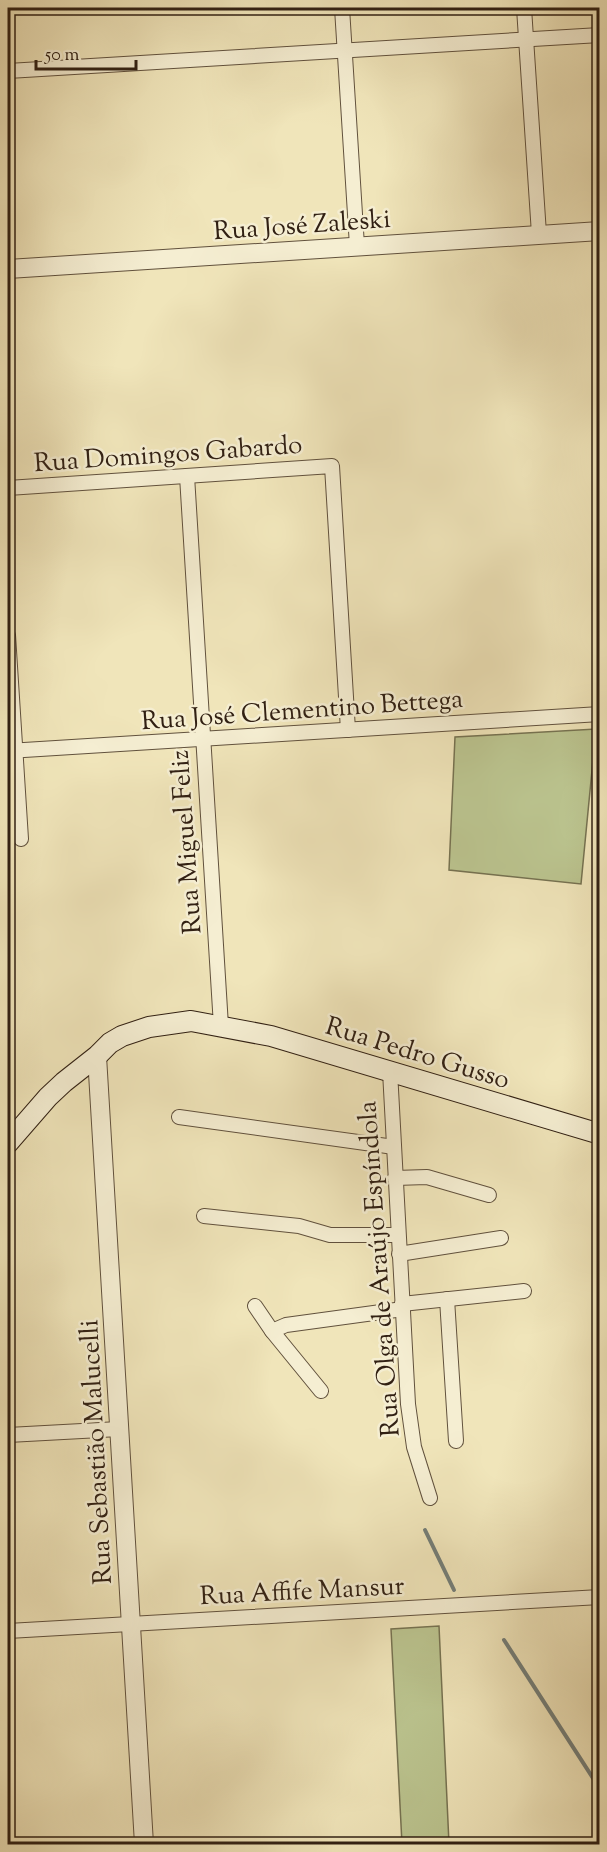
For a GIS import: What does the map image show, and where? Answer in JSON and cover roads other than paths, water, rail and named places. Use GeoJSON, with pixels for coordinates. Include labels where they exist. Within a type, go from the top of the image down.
{"type":"FeatureCollection","features":[{"type":"Feature","properties":{"kind":"main road","name":"Rua Pedro Gusso"},"geometry":{"type":"LineString","coordinates":[[8,1143],[48,1097],[97,1056],[169,1036],[221,1026],[271,1036],[600,1134]]}},
{"type":"Feature","properties":{"kind":"street"},"geometry":{"type":"LineString","coordinates":[[342,8],[357,246]]}},
{"type":"Feature","properties":{"kind":"street"},"geometry":{"type":"LineString","coordinates":[[524,8],[539,234]]}},
{"type":"Feature","properties":{"kind":"street"},"geometry":{"type":"LineString","coordinates":[[8,71],[600,35]]}},
{"type":"Feature","properties":{"kind":"street","name":"Rua José Zaleski"},"geometry":{"type":"LineString","coordinates":[[8,268],[600,231]]}},
{"type":"Feature","properties":{"kind":"street","name":"Rua Domingos Gabardo"},"geometry":{"type":"LineString","coordinates":[[8,488],[332,466],[348,730]]}},
{"type":"Feature","properties":{"kind":"street","name":"Rua Miguel Feliz"},"geometry":{"type":"LineString","coordinates":[[187,476],[221,1026]]}},
{"type":"Feature","properties":{"kind":"street"},"geometry":{"type":"LineString","coordinates":[[8,635],[11,751],[21,839]]}},
{"type":"Feature","properties":{"kind":"street","name":"Rua José Clementino Bettega"},"geometry":{"type":"LineString","coordinates":[[11,751],[600,714]]}},
{"type":"Feature","properties":{"kind":"street","name":"Rua Sebastião Malucelli"},"geometry":{"type":"LineString","coordinates":[[97,1056],[144,1845]]}},
{"type":"Feature","properties":{"kind":"street","name":"Rua Olga de Araújo Espíndola"},"geometry":{"type":"LineString","coordinates":[[390,1071],[410,1427],[418,1465],[430,1498]]}},
{"type":"Feature","properties":{"kind":"street"},"geometry":{"type":"LineString","coordinates":[[179,1118],[394,1147]]}},
{"type":"Feature","properties":{"kind":"street"},"geometry":{"type":"LineString","coordinates":[[396,1178],[427,1177],[489,1195]]}},
{"type":"Feature","properties":{"kind":"street"},"geometry":{"type":"LineString","coordinates":[[204,1216],[299,1226],[330,1235],[398,1235]]}},
{"type":"Feature","properties":{"kind":"street"},"geometry":{"type":"LineString","coordinates":[[399,1254],[501,1238]]}},
{"type":"Feature","properties":{"kind":"street"},"geometry":{"type":"LineString","coordinates":[[272,1331],[286,1325],[447,1299],[524,1291]]}},
{"type":"Feature","properties":{"kind":"street"},"geometry":{"type":"LineString","coordinates":[[447,1299],[456,1441]]}},
{"type":"Feature","properties":{"kind":"street"},"geometry":{"type":"LineString","coordinates":[[255,1306],[272,1331],[321,1391]]}},
{"type":"Feature","properties":{"kind":"street"},"geometry":{"type":"LineString","coordinates":[[8,1435],[119,1429]]}},
{"type":"Feature","properties":{"kind":"street","name":"Rua Affife Mansur"},"geometry":{"type":"LineString","coordinates":[[8,1631],[600,1597]]}},
{"type":"Feature","properties":{"kind":"waterway"},"geometry":{"type":"LineString","coordinates":[[425,1530],[454,1590]]}},
{"type":"Feature","properties":{"kind":"waterway"},"geometry":{"type":"LineString","coordinates":[[504,1640],[600,1789]]}}]}
